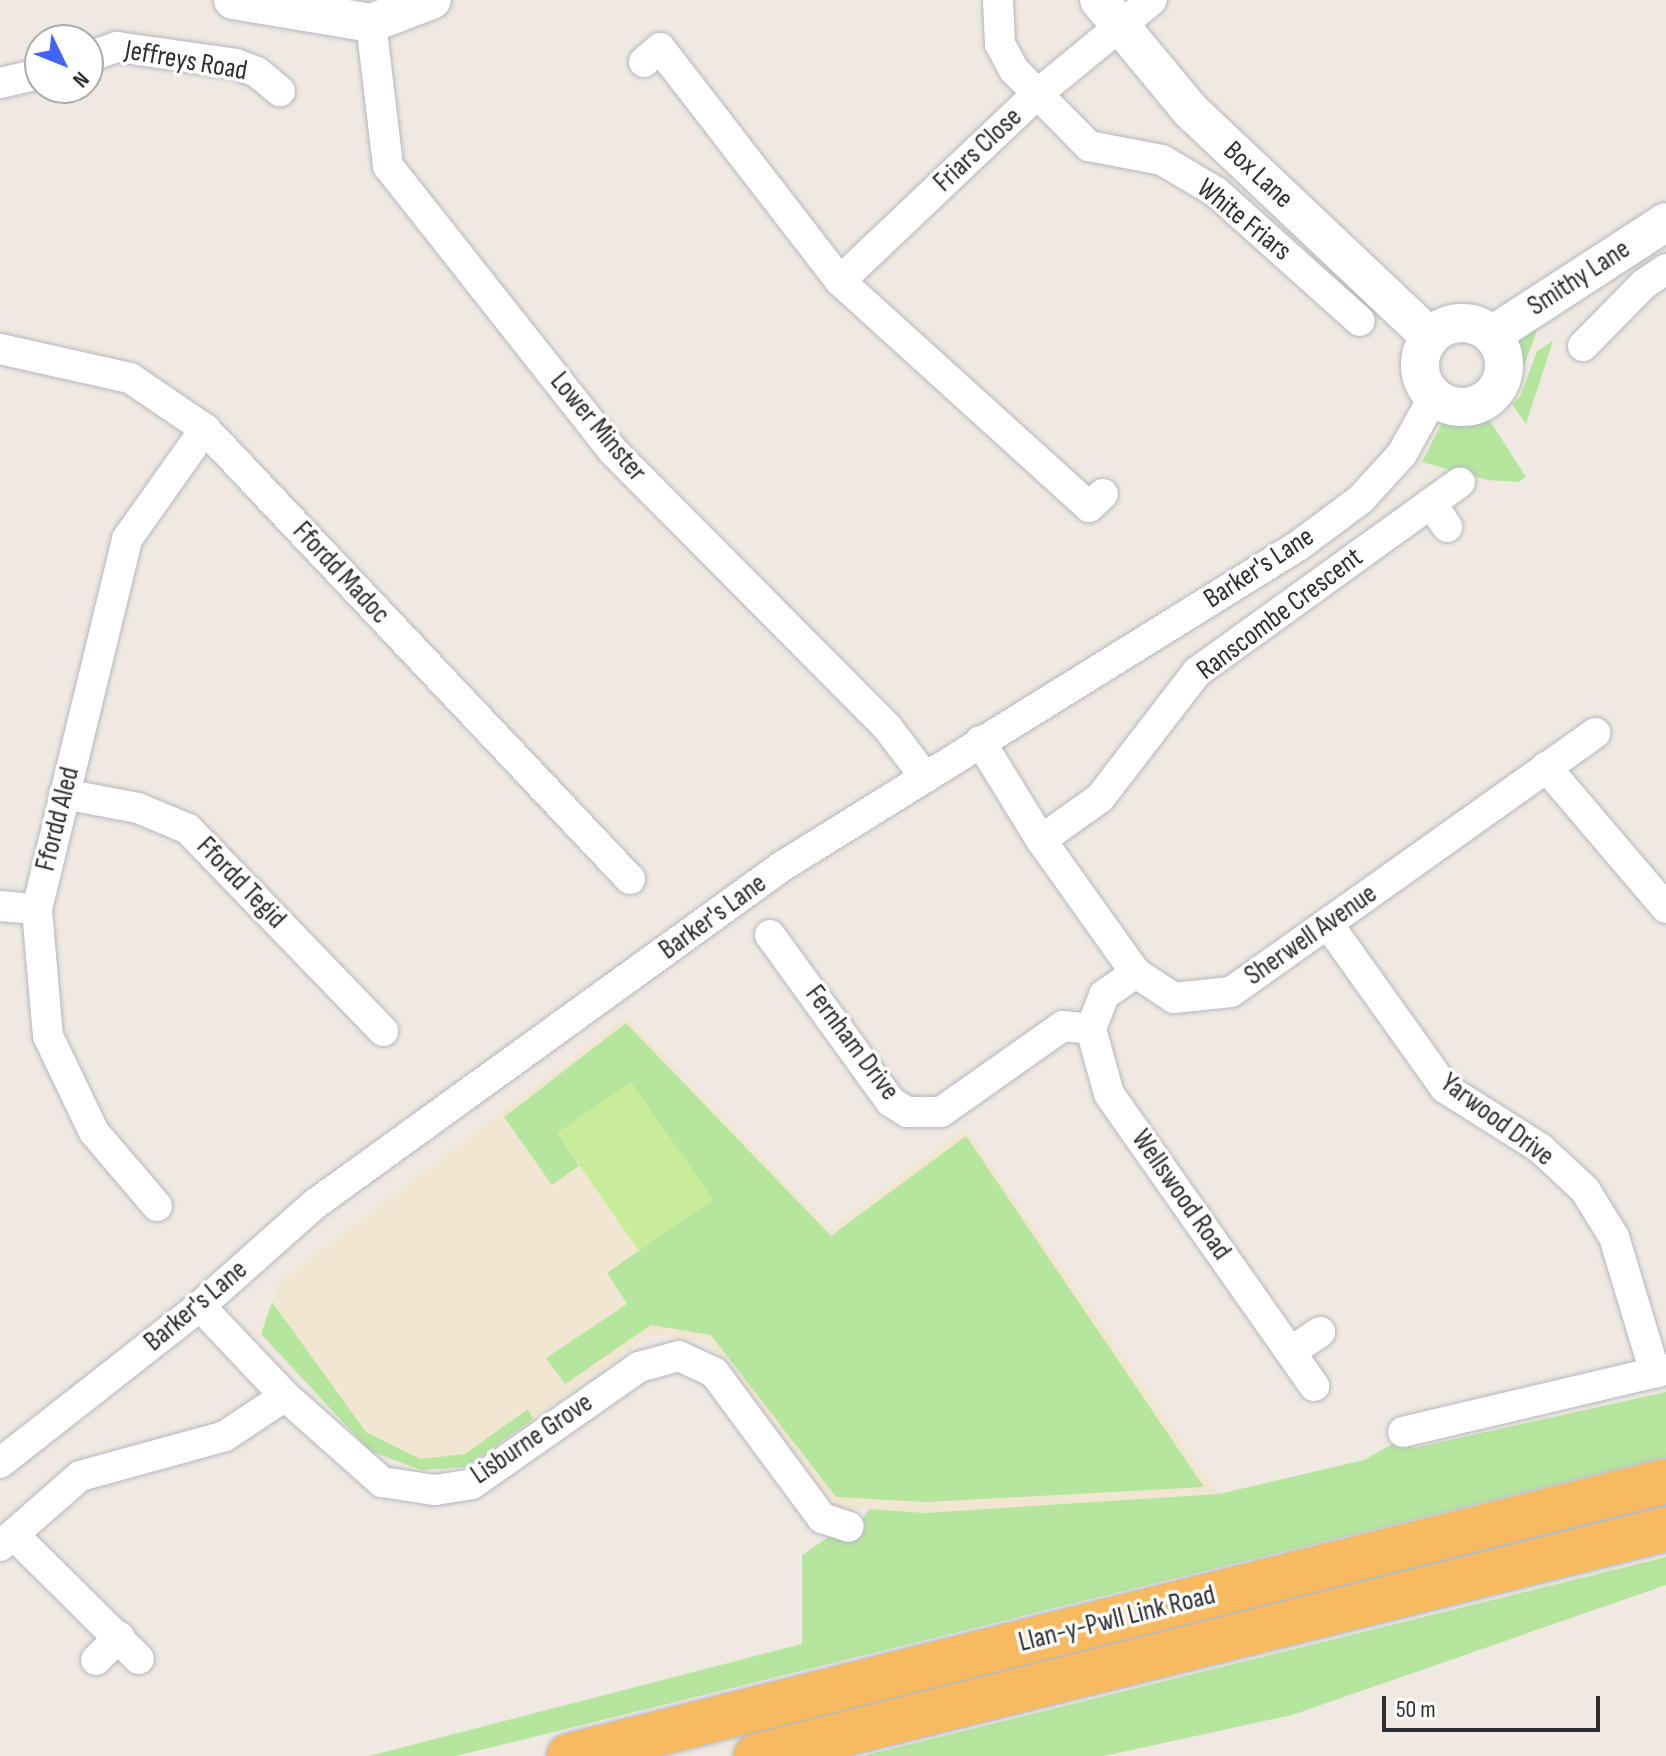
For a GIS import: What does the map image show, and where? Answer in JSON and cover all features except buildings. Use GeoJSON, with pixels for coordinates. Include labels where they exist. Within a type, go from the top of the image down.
{"type":"FeatureCollection","features":[{"type":"Feature","properties":{"kind":"highway","name":"Llan-y-Pwll Link Road"},"geometry":{"type":"LineString","coordinates":[[569,1756],[1666,1481]]}},
{"type":"Feature","properties":{"kind":"highway","name":"Llan-y-Pwll Link Road"},"geometry":{"type":"LineString","coordinates":[[756,1756],[1666,1529]]}},
{"type":"Feature","properties":{"kind":"street"},"geometry":{"type":"LineString","coordinates":[[233,0],[371,23],[432,0]]}},
{"type":"Feature","properties":{"kind":"street","name":"White Friars"},"geometry":{"type":"LineString","coordinates":[[998,0],[1000,44],[1035,96],[1089,146],[1162,160],[1216,192],[1360,321]]}},
{"type":"Feature","properties":{"kind":"street","name":"Friars Close"},"geometry":{"type":"LineString","coordinates":[[840,281],[1035,96],[1110,13],[1152,0]]}},
{"type":"Feature","properties":{"kind":"street","name":"Box Lane"},"geometry":{"type":"LineString","coordinates":[[1110,13],[1190,110],[1430,337]]}},
{"type":"Feature","properties":{"kind":"street","name":"Lower Minster"},"geometry":{"type":"LineString","coordinates":[[371,23],[388,166],[613,451],[887,727],[925,777]]}},
{"type":"Feature","properties":{"kind":"street"},"geometry":{"type":"LineString","coordinates":[[660,46],[840,281],[1088,508]]}},
{"type":"Feature","properties":{"kind":"street","name":"Jeffreys Road"},"geometry":{"type":"LineString","coordinates":[[104,51],[117,47],[236,64],[257,72],[280,91]]}},
{"type":"Feature","properties":{"kind":"street"},"geometry":{"type":"LineString","coordinates":[[0,83],[24,78]]}},
{"type":"Feature","properties":{"kind":"street","name":"Smithy Lane"},"geometry":{"type":"LineString","coordinates":[[1492,335],[1666,222]]}},
{"type":"Feature","properties":{"kind":"street","name":"Smithy Lane"},"geometry":{"type":"LineString","coordinates":[[1583,346],[1644,284],[1666,269]]}},
{"type":"Feature","properties":{"kind":"street"},"geometry":{"type":"LineString","coordinates":[[1454,323],[1481,327],[1492,335],[1503,356],[1495,391],[1473,405],[1459,407],[1434,396],[1421,374],[1423,348],[1430,337],[1454,323]]}},
{"type":"Feature","properties":{"kind":"street","name":"Ffordd Madoc"},"geometry":{"type":"LineString","coordinates":[[0,349],[130,378],[205,429],[630,879]]}},
{"type":"Feature","properties":{"kind":"street","name":"Barker's Lane"},"geometry":{"type":"LineString","coordinates":[[0,1463],[200,1306],[315,1204],[435,1114],[781,867],[1298,546],[1361,499],[1402,454],[1434,396]]}},
{"type":"Feature","properties":{"kind":"street","name":"Ffordd Aled"},"geometry":{"type":"LineString","coordinates":[[157,1206],[94,1132],[48,1036],[37,909],[127,539],[205,429]]}},
{"type":"Feature","properties":{"kind":"street","name":"Ranscombe Crescent"},"geometry":{"type":"LineString","coordinates":[[1041,840],[1100,798],[1197,672],[1439,515],[1460,482]]}},
{"type":"Feature","properties":{"kind":"street","name":"Sherwell Avenue"},"geometry":{"type":"LineString","coordinates":[[980,741],[1041,840],[1136,973],[1174,998],[1231,992],[1595,733]]}},
{"type":"Feature","properties":{"kind":"street"},"geometry":{"type":"LineString","coordinates":[[1546,767],[1666,908]]}},
{"type":"Feature","properties":{"kind":"street","name":"Ffordd Tegid"},"geometry":{"type":"LineString","coordinates":[[64,794],[138,808],[188,829],[383,1031]]}},
{"type":"Feature","properties":{"kind":"street"},"geometry":{"type":"LineString","coordinates":[[0,906],[37,909]]}},
{"type":"Feature","properties":{"kind":"street","name":"Yarwood Drive"},"geometry":{"type":"LineString","coordinates":[[1328,924],[1445,1088],[1540,1148],[1585,1190],[1614,1237],[1660,1372],[1417,1421]]}},
{"type":"Feature","properties":{"kind":"street","name":"Fernham Drive"},"geometry":{"type":"LineString","coordinates":[[770,935],[891,1102],[907,1112],[941,1112],[1063,1026],[1091,1029]]}},
{"type":"Feature","properties":{"kind":"street"},"geometry":{"type":"LineString","coordinates":[[1091,1029],[1104,995],[1136,973]]}},
{"type":"Feature","properties":{"kind":"street","name":"Wellswood Road"},"geometry":{"type":"LineString","coordinates":[[1091,1029],[1109,1094],[1314,1386]]}},
{"type":"Feature","properties":{"kind":"street","name":"Lisburne Grove"},"geometry":{"type":"LineString","coordinates":[[200,1306],[285,1396],[382,1482],[435,1490],[472,1484],[639,1367],[679,1356],[714,1372],[822,1518],[849,1527]]}},
{"type":"Feature","properties":{"kind":"street"},"geometry":{"type":"LineString","coordinates":[[1292,1351],[1320,1332]]}},
{"type":"Feature","properties":{"kind":"street"},"geometry":{"type":"LineString","coordinates":[[96,1660],[129,1648],[7,1540],[80,1476],[225,1436],[285,1396]]}},
{"type":"Feature","properties":{"kind":"shaded area"},"geometry":{"type":"Polygon","coordinates":[[[627,1017],[830,1230],[965,1129],[1219,1494],[925,1513],[832,1506],[709,1342],[651,1334],[466,1467],[421,1470],[370,1451],[261,1334],[279,1282],[627,1017]]]}},
{"type":"Feature","properties":{"kind":"green space"},"geometry":{"type":"Polygon","coordinates":[[[1539,325],[1514,393],[1499,405],[1495,397],[1520,338],[1539,325]]]}},
{"type":"Feature","properties":{"kind":"green space"},"geometry":{"type":"Polygon","coordinates":[[[1553,341],[1526,424],[1512,404],[1520,397],[1537,351],[1553,341]]]}},
{"type":"Feature","properties":{"kind":"green space"},"geometry":{"type":"Polygon","coordinates":[[[1483,410],[1526,477],[1519,482],[1487,480],[1422,462],[1447,413],[1463,418],[1483,410]]]}},
{"type":"Feature","properties":{"kind":"green space"},"geometry":{"type":"Polygon","coordinates":[[[626,1023],[831,1236],[966,1136],[1204,1487],[926,1502],[836,1497],[711,1335],[651,1325],[565,1384],[546,1358],[627,1304],[607,1273],[713,1199],[558,1134],[579,1166],[552,1185],[504,1117],[626,1023]]]}},
{"type":"Feature","properties":{"kind":"green space"},"geometry":{"type":"Polygon","coordinates":[[[631,1082],[713,1199],[639,1251],[557,1133],[631,1082]]]}},
{"type":"Feature","properties":{"kind":"green space"},"geometry":{"type":"Polygon","coordinates":[[[272,1302],[366,1432],[420,1459],[465,1454],[528,1409],[533,1419],[466,1467],[421,1470],[370,1451],[261,1334],[272,1302]]]}},
{"type":"Feature","properties":{"kind":"green space"},"geometry":{"type":"Polygon","coordinates":[[[1666,1392],[1666,1457],[456,1756],[369,1756],[802,1644],[802,1555],[839,1530],[855,1531],[869,1509],[925,1513],[1219,1494],[1364,1460],[1403,1438],[1414,1448],[1666,1392]]]}},
{"type":"Feature","properties":{"kind":"green space"},"geometry":{"type":"Polygon","coordinates":[[[1666,1557],[1666,1585],[1292,1715],[1104,1756],[862,1756],[1666,1557]]]}}]}
